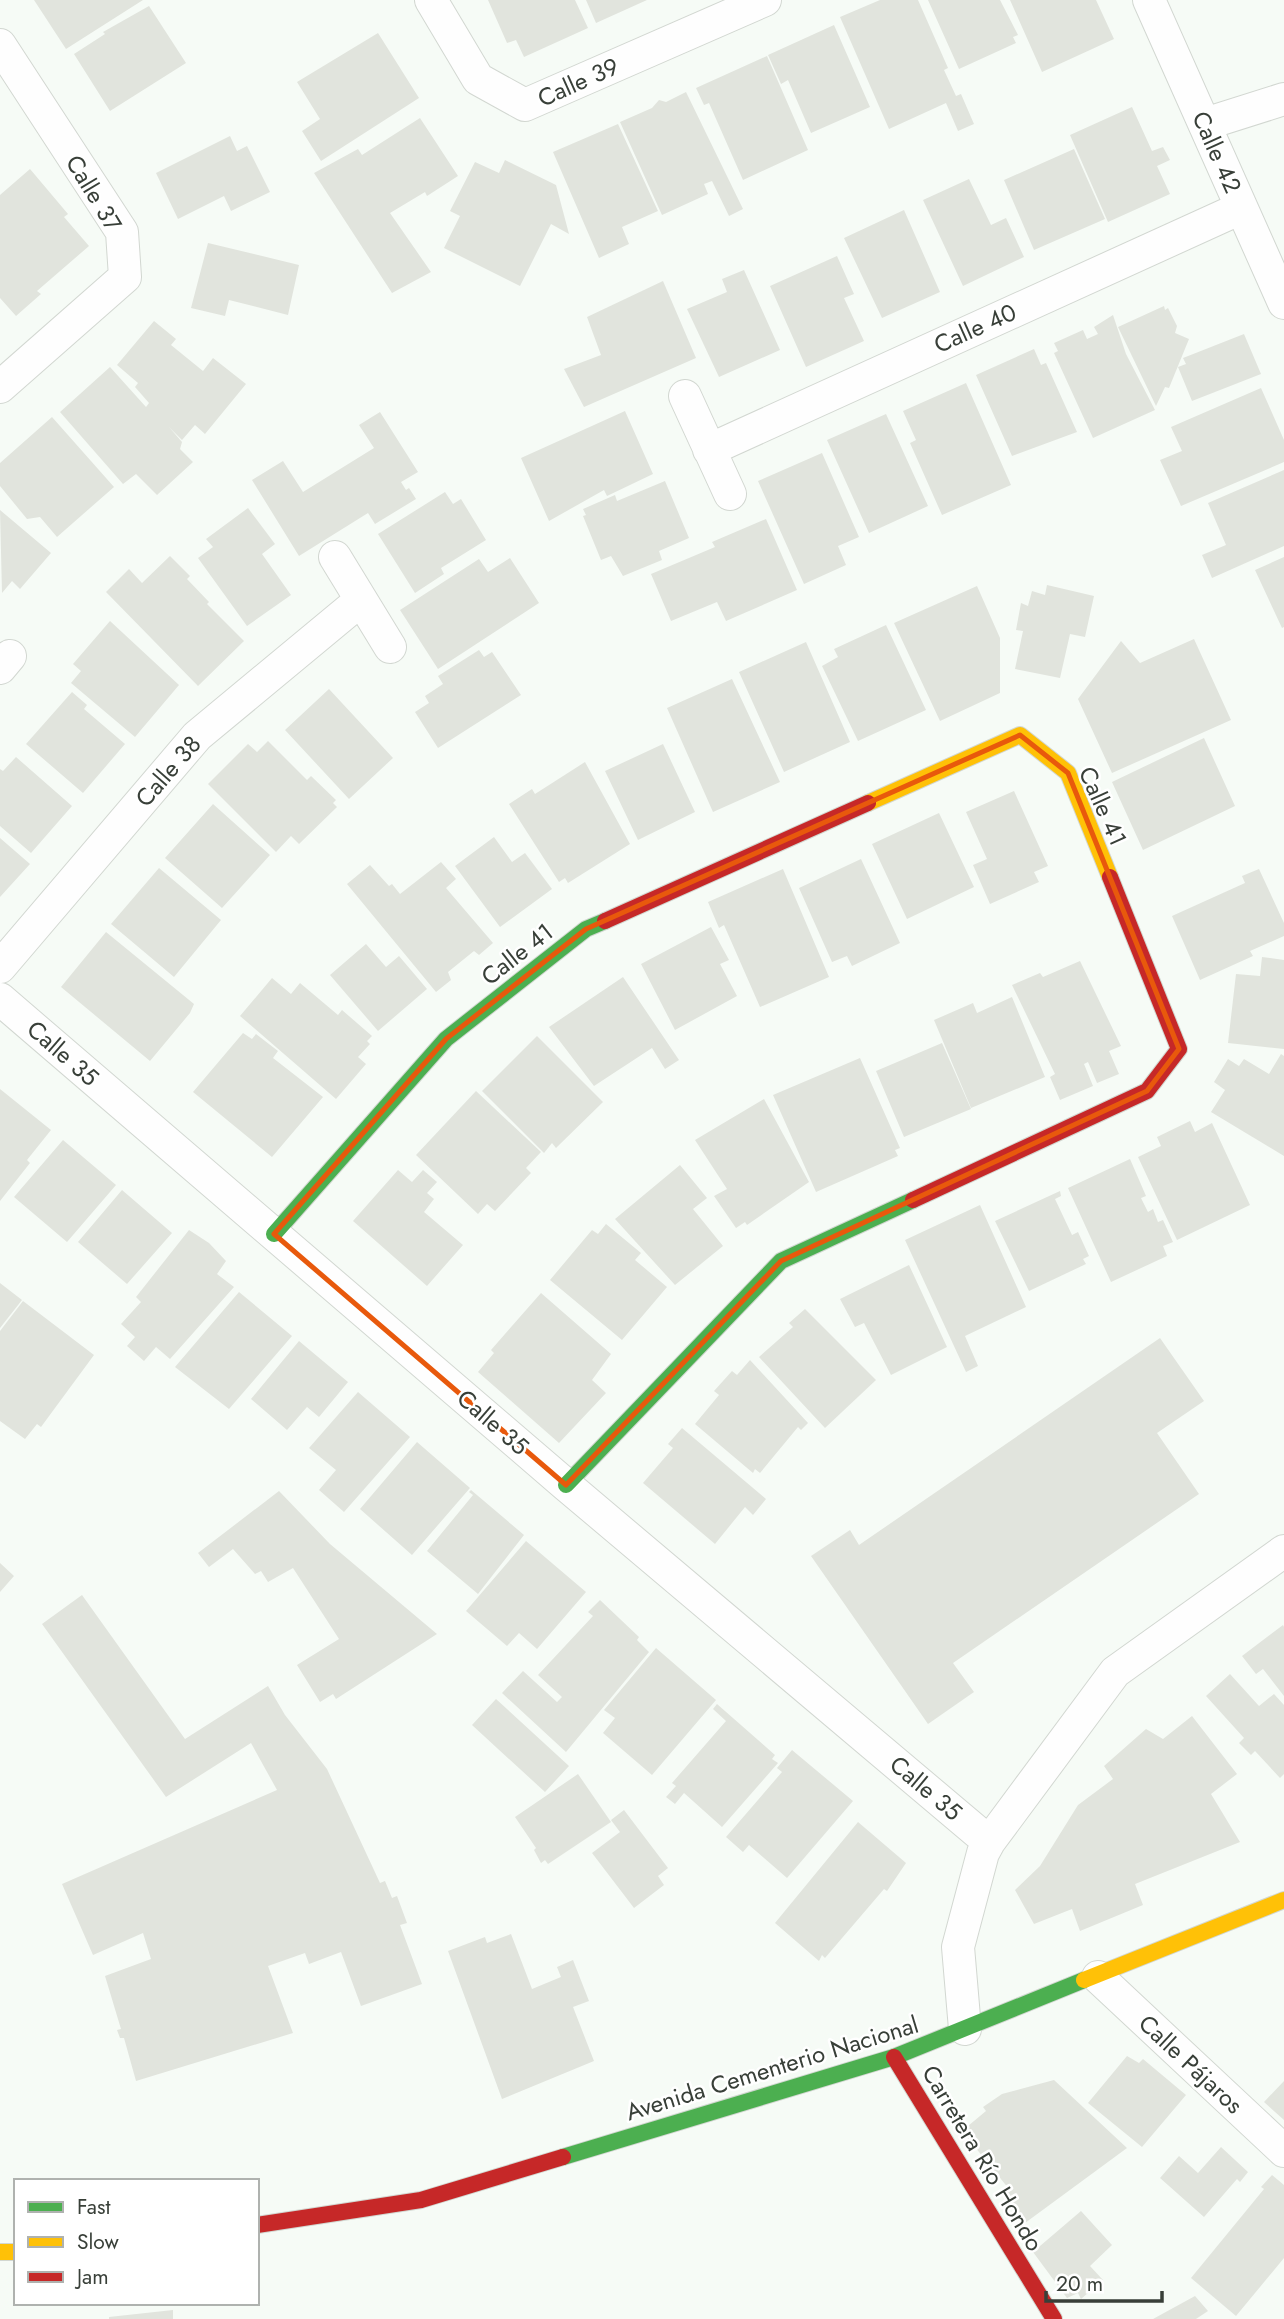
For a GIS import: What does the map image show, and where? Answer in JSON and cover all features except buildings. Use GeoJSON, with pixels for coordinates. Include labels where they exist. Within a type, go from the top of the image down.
{"type":"FeatureCollection","features":[{"type":"Feature","properties":{"kind":"street","name":"Calle 39"},"geometry":{"type":"LineString","coordinates":[[431,0],[478,79],[525,105],[765,0]]}},
{"type":"Feature","properties":{"kind":"street","name":"Calle 42"},"geometry":{"type":"LineString","coordinates":[[1149,0],[1284,303]]}},
{"type":"Feature","properties":{"kind":"street","name":"Calle 37"},"geometry":{"type":"LineString","coordinates":[[0,45],[122,232],[125,277],[0,387]]}},
{"type":"Feature","properties":{"kind":"street"},"geometry":{"type":"LineString","coordinates":[[1205,124],[1284,99]]}},
{"type":"Feature","properties":{"kind":"street","name":"Calle 40"},"geometry":{"type":"LineString","coordinates":[[709,450],[1241,208]]}},
{"type":"Feature","properties":{"kind":"street"},"geometry":{"type":"LineString","coordinates":[[685,396],[730,494]]}},
{"type":"Feature","properties":{"kind":"street"},"geometry":{"type":"LineString","coordinates":[[335,557],[390,647]]}},
{"type":"Feature","properties":{"kind":"street","name":"Calle 38"},"geometry":{"type":"LineString","coordinates":[[0,967],[197,736],[361,600]]}},
{"type":"Feature","properties":{"kind":"street","name":"Calle 41"},"geometry":{"type":"LineString","coordinates":[[274,1234],[446,1039],[586,929],[1020,735],[1068,773],[1179,1049],[1147,1091],[781,1261],[566,1485]]}},
{"type":"Feature","properties":{"kind":"street","name":"Calle 35"},"geometry":{"type":"LineString","coordinates":[[0,999],[566,1485],[989,1842]]}},
{"type":"Feature","properties":{"kind":"street"},"geometry":{"type":"LineString","coordinates":[[965,2029],[958,1947],[983,1853],[989,1842],[1115,1672],[1284,1551]]}},
{"type":"Feature","properties":{"kind":"street","name":"Avenida Cementerio Nacional"},"geometry":{"type":"LineString","coordinates":[[259,2225],[421,2200],[894,2057],[1284,1900]]}},
{"type":"Feature","properties":{"kind":"street","name":"Calle Pájaros"},"geometry":{"type":"LineString","coordinates":[[1098,1977],[1284,2151]]}},
{"type":"Feature","properties":{"kind":"street","name":"Carretera Río Hondo"},"geometry":{"type":"LineString","coordinates":[[894,2057],[1054,2319]]}},
{"type":"Feature","properties":{"kind":"highlighted area"},"geometry":{"type":"Polygon","coordinates":[[[1020,735],[1068,773],[1179,1049],[1147,1091],[781,1261],[566,1485],[274,1234],[446,1039],[586,929],[1020,735]]]}},
{"type":"Feature","properties":{"kind":"traffic: fast"},"geometry":{"type":"LineString","coordinates":[[274,1234],[446,1039],[586,929],[605,921]]}},
{"type":"Feature","properties":{"kind":"traffic: fast"},"geometry":{"type":"LineString","coordinates":[[566,1485],[781,1261],[913,1200]]}},
{"type":"Feature","properties":{"kind":"traffic: fast"},"geometry":{"type":"LineString","coordinates":[[563,2157],[894,2057],[1084,1980]]}},
{"type":"Feature","properties":{"kind":"traffic: slow"},"geometry":{"type":"LineString","coordinates":[[868,803],[1020,735],[1068,773],[1110,877]]}},
{"type":"Feature","properties":{"kind":"traffic: slow"},"geometry":{"type":"LineString","coordinates":[[1084,1980],[1284,1900]]}},
{"type":"Feature","properties":{"kind":"traffic: slow"},"geometry":{"type":"LineString","coordinates":[[0,2252],[14,2252]]}},
{"type":"Feature","properties":{"kind":"traffic: jam"},"geometry":{"type":"LineString","coordinates":[[605,921],[868,803]]}},
{"type":"Feature","properties":{"kind":"traffic: jam"},"geometry":{"type":"LineString","coordinates":[[913,1200],[1147,1091],[1179,1049],[1110,877]]}},
{"type":"Feature","properties":{"kind":"traffic: jam"},"geometry":{"type":"LineString","coordinates":[[894,2057],[1054,2319]]}},
{"type":"Feature","properties":{"kind":"traffic: jam"},"geometry":{"type":"LineString","coordinates":[[259,2225],[421,2200],[563,2157]]}}]}
